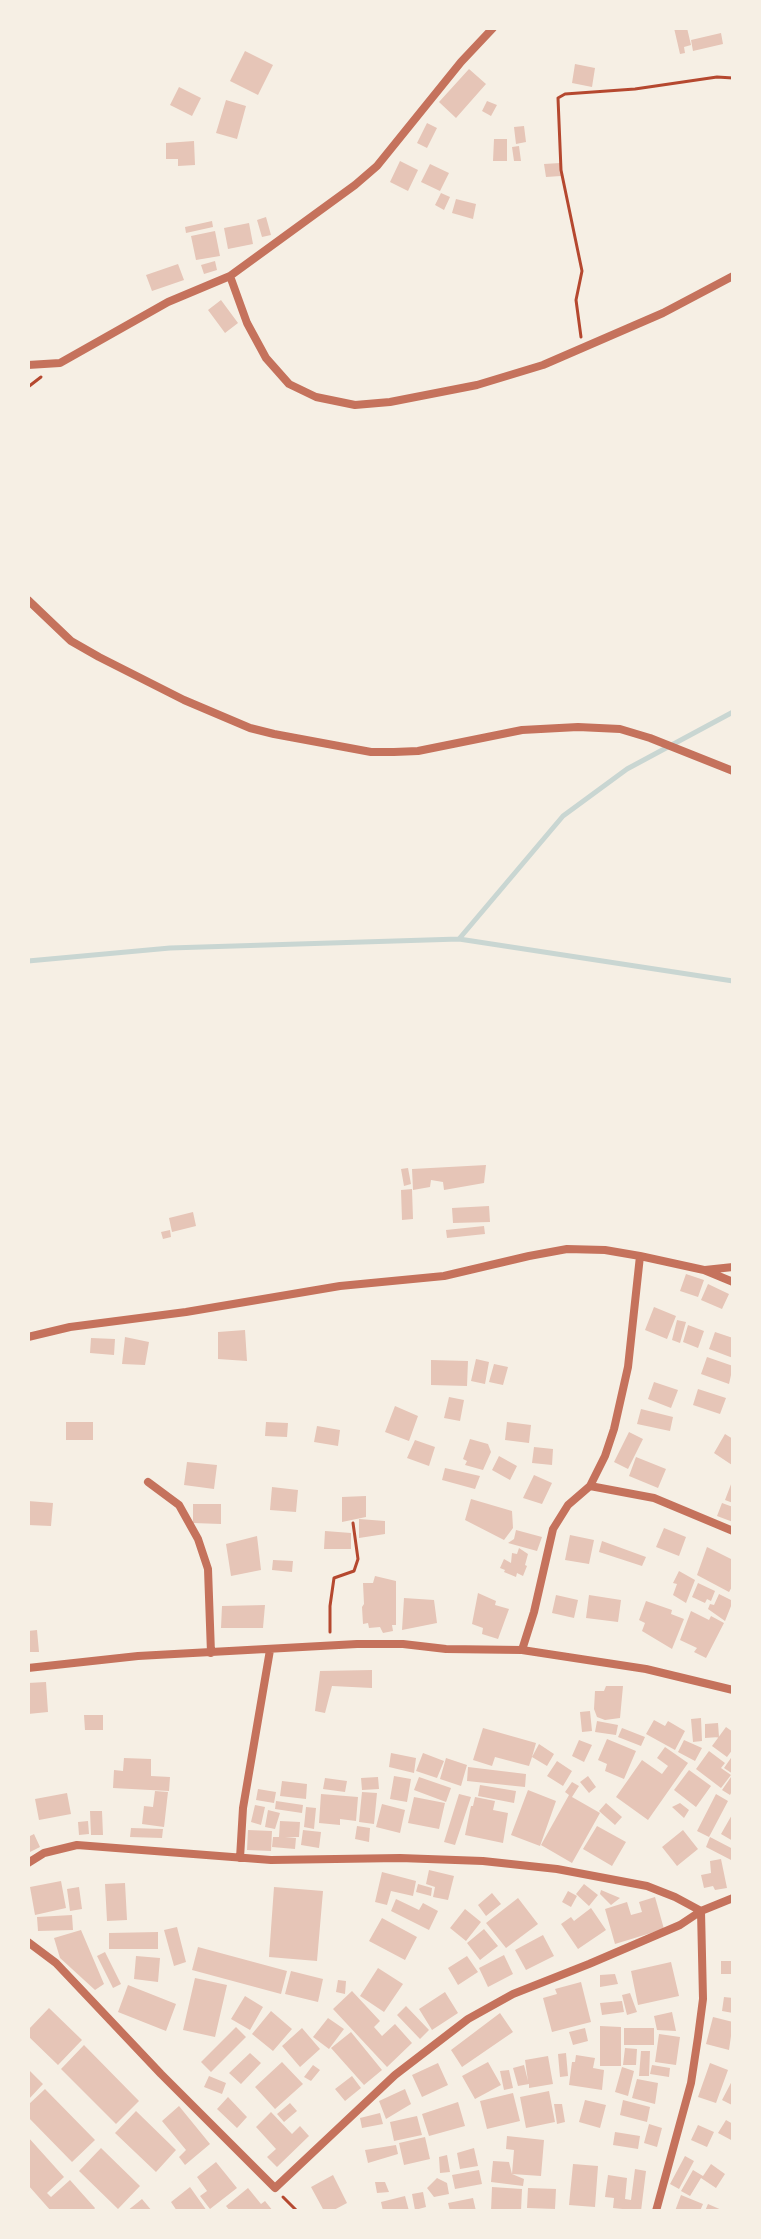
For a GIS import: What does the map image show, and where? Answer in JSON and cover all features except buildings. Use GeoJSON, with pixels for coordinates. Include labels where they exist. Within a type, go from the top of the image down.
{"type":"FeatureCollection","features":[{"type":"Feature","properties":{"kind":"street"},"geometry":{"type":"LineString","coordinates":[[28,365],[60,363],[168,302],[230,276],[377,166],[461,62],[493,28]]}},
{"type":"Feature","properties":{"kind":"street"},"geometry":{"type":"LineString","coordinates":[[230,276],[247,323],[266,358],[289,384],[316,397],[355,405],[390,402],[477,385],[543,365],[663,313],[733,276]]}},
{"type":"Feature","properties":{"kind":"street"},"geometry":{"type":"LineString","coordinates":[[28,600],[71,641],[99,657],[184,700],[250,728],[274,734],[371,752],[394,752],[418,751],[522,730],[578,727],[620,729],[733,771]]}},
{"type":"Feature","properties":{"kind":"street"},"geometry":{"type":"LineString","coordinates":[[28,1337],[70,1327],[186,1312],[324,1288],[444,1276],[567,1249],[605,1250],[640,1256],[704,1270],[733,1282]]}},
{"type":"Feature","properties":{"kind":"street"},"geometry":{"type":"LineString","coordinates":[[522,1650],[553,1529],[568,1505],[590,1486],[610,1442],[628,1367],[640,1256]]}},
{"type":"Feature","properties":{"kind":"street"},"geometry":{"type":"LineString","coordinates":[[704,1270],[733,1267]]}},
{"type":"Feature","properties":{"kind":"street"},"geometry":{"type":"LineString","coordinates":[[148,1482],[179,1505],[198,1539],[208,1569],[211,1653]]}},
{"type":"Feature","properties":{"kind":"street"},"geometry":{"type":"LineString","coordinates":[[590,1486],[654,1498],[733,1531]]}},
{"type":"Feature","properties":{"kind":"street"},"geometry":{"type":"LineString","coordinates":[[28,1668],[138,1656],[403,1644],[446,1649],[522,1650],[646,1669],[733,1690]]}},
{"type":"Feature","properties":{"kind":"street"},"geometry":{"type":"LineString","coordinates":[[240,1858],[243,1808],[270,1650]]}},
{"type":"Feature","properties":{"kind":"street"},"geometry":{"type":"LineString","coordinates":[[28,1863],[44,1853],[77,1845],[240,1858],[511,1863],[647,1886],[701,1911]]}},
{"type":"Feature","properties":{"kind":"street"},"geometry":{"type":"LineString","coordinates":[[28,1942],[56,1963],[275,2188],[395,2075],[468,2019],[513,1994],[680,1925],[701,1911],[733,1898]]}},
{"type":"Feature","properties":{"kind":"street"},"geometry":{"type":"LineString","coordinates":[[656,2211],[691,2083],[698,2037],[703,1999],[701,1911]]}},
{"type":"Feature","properties":{"kind":"path"},"geometry":{"type":"LineString","coordinates":[[584,349],[576,300],[582,271],[561,170],[558,98],[565,94],[635,89],[717,77],[733,78]]}},
{"type":"Feature","properties":{"kind":"path"},"geometry":{"type":"LineString","coordinates":[[317,1647],[331,1631],[330,1606],[334,1578],[354,1571],[358,1559],[353,1523]]}},
{"type":"Feature","properties":{"kind":"path"},"geometry":{"type":"LineString","coordinates":[[275,2188],[297,2211]]}},
{"type":"Feature","properties":{"kind":"waterway"},"geometry":{"type":"LineString","coordinates":[[459,939],[563,816],[627,769],[733,712]]}},
{"type":"Feature","properties":{"kind":"waterway"},"geometry":{"type":"LineString","coordinates":[[28,961],[170,948],[459,939],[733,981]]}}]}
